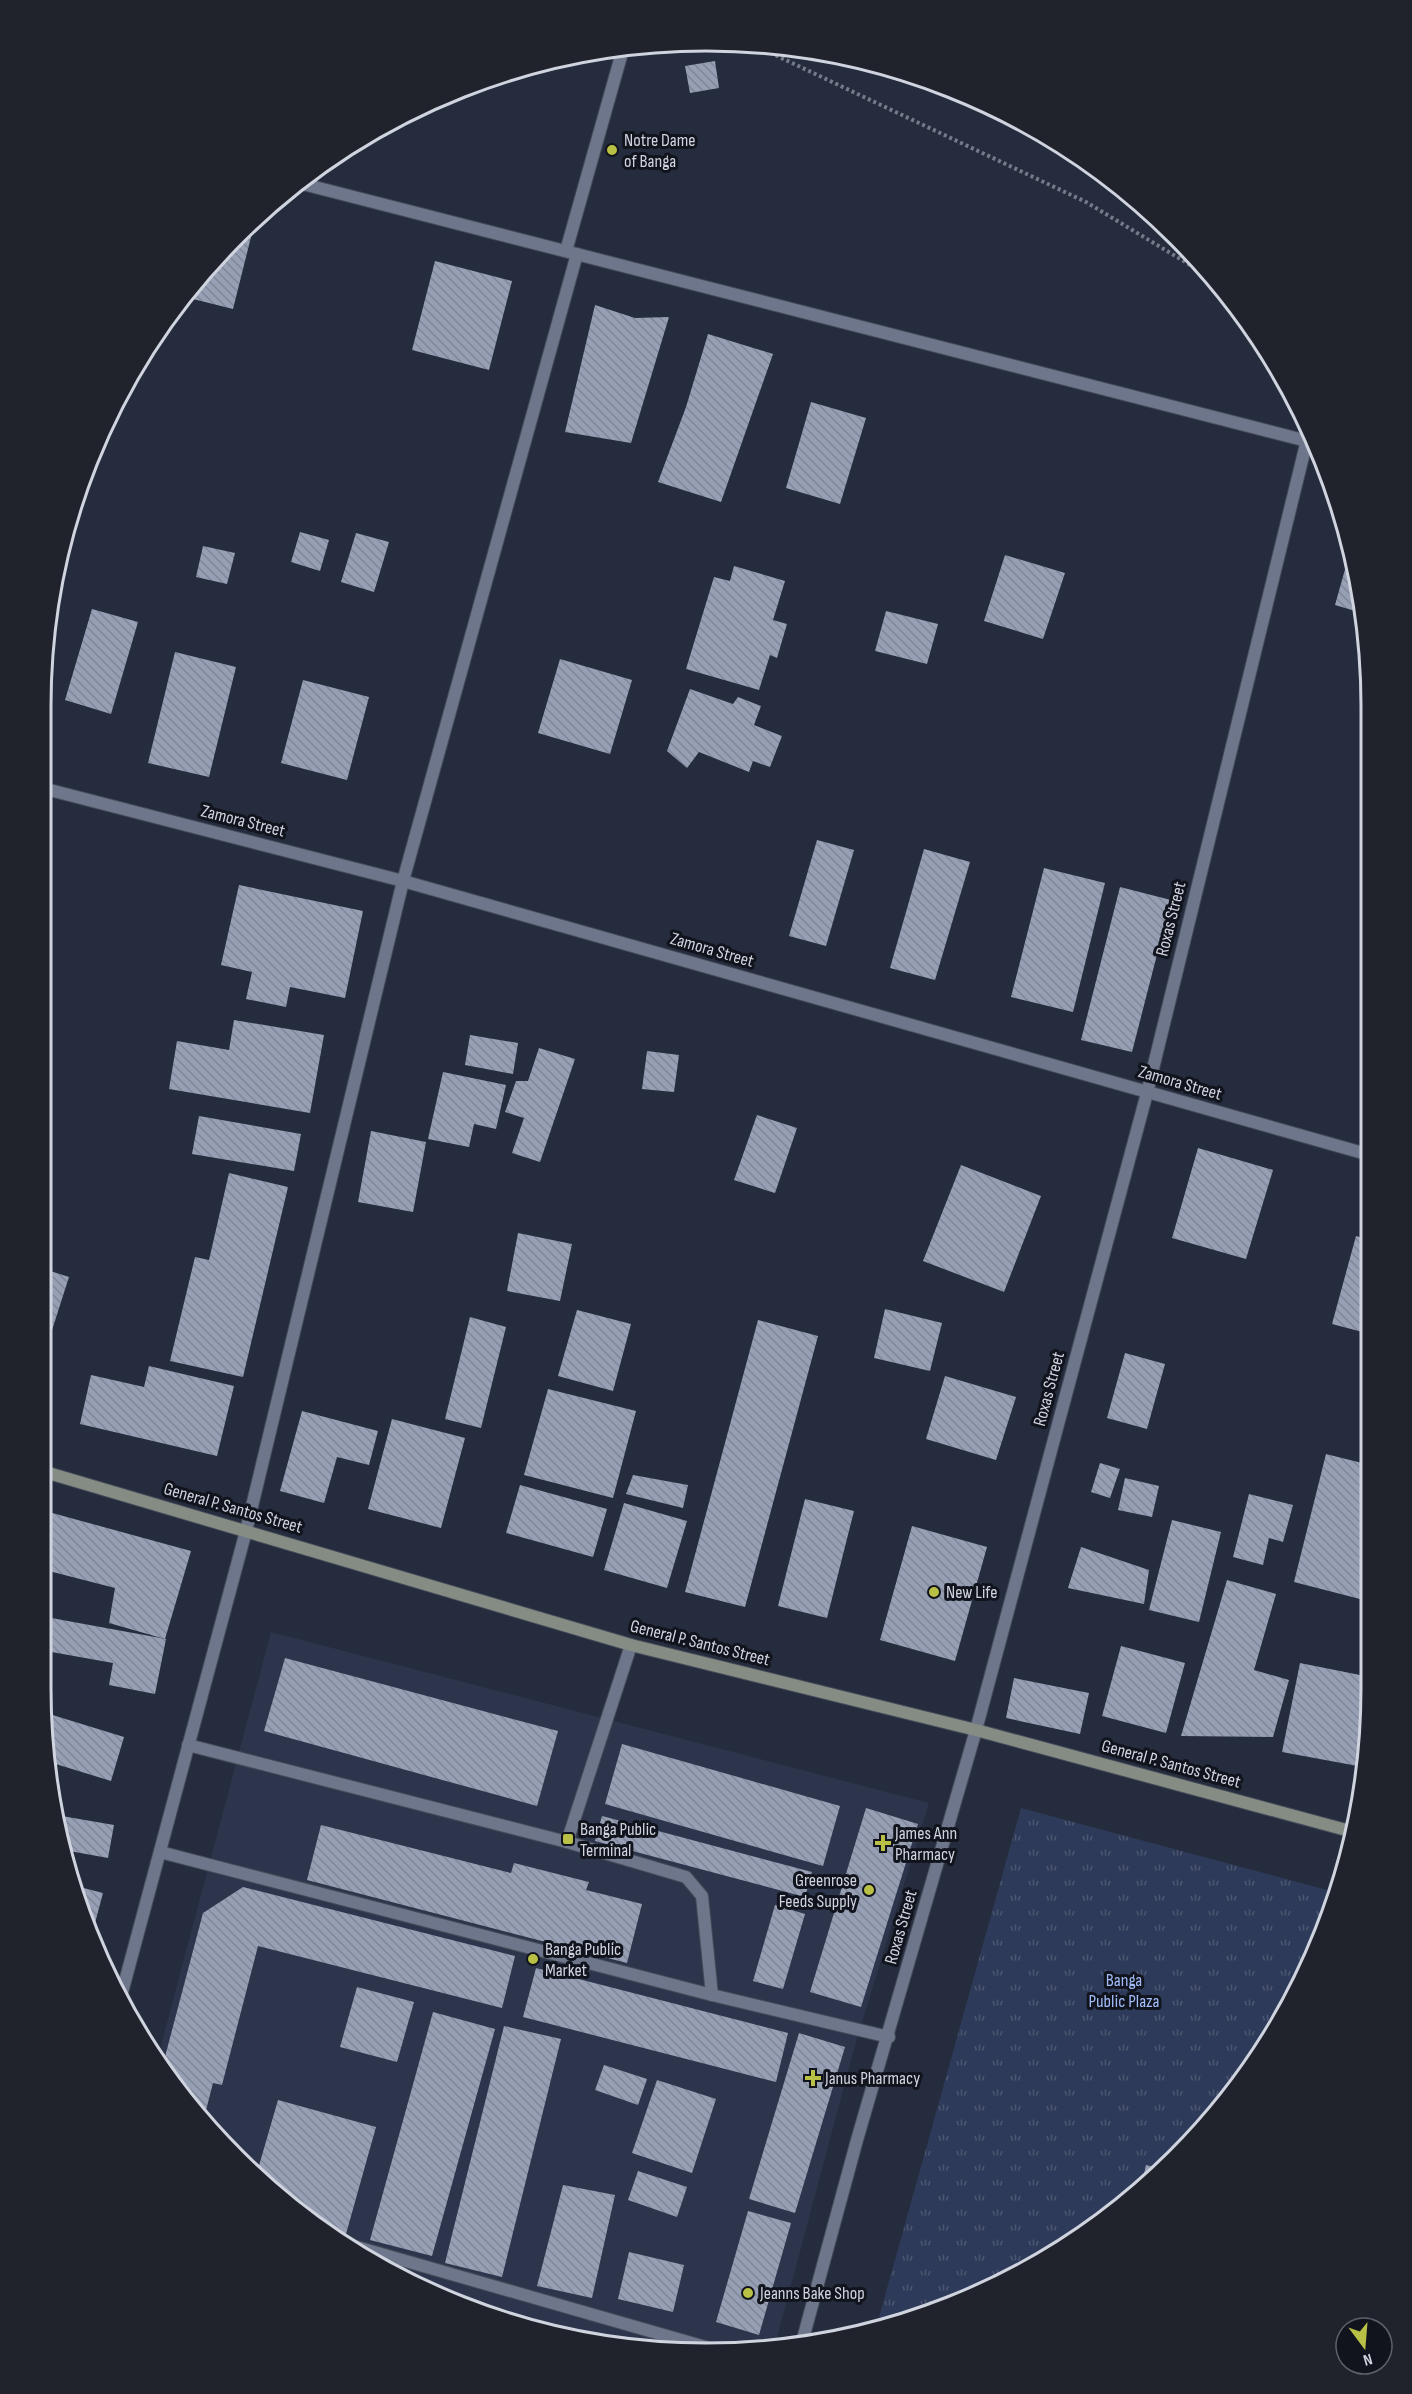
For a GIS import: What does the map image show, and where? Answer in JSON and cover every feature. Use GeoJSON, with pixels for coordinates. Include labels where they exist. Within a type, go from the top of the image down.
{"type":"FeatureCollection","features":[{"type":"Feature","properties":{"kind":"main road","name":"General P. Santos Street"},"geometry":{"type":"LineString","coordinates":[[51,1474],[631,1645],[976,1730],[1345,1830]]}},
{"type":"Feature","properties":{"kind":"street"},"geometry":{"type":"LineString","coordinates":[[124,1987],[246,1531],[403,881],[621,57]]}},
{"type":"Feature","properties":{"kind":"street"},"geometry":{"type":"LineString","coordinates":[[308,185],[1303,439]]}},
{"type":"Feature","properties":{"kind":"street","name":"Roxas Street"},"geometry":{"type":"LineString","coordinates":[[804,2335],[857,2140],[889,2037],[976,1730],[1147,1093],[1307,447]]}},
{"type":"Feature","properties":{"kind":"street","name":"Zamora Street"},"geometry":{"type":"LineString","coordinates":[[51,790],[403,881],[1361,1152]]}},
{"type":"Feature","properties":{"kind":"street"},"geometry":{"type":"LineString","coordinates":[[567,1842],[631,1645]]}},
{"type":"Feature","properties":{"kind":"street"},"geometry":{"type":"LineString","coordinates":[[188,1745],[567,1842],[686,1877],[702,1896],[712,1995]]}},
{"type":"Feature","properties":{"kind":"street"},"geometry":{"type":"LineString","coordinates":[[160,1852],[712,1995],[889,2037]]}},
{"type":"Feature","properties":{"kind":"street"},"geometry":{"type":"LineString","coordinates":[[372,2251],[690,2343]]}},
{"type":"Feature","properties":{"kind":"path"},"geometry":{"type":"LineString","coordinates":[[775,55],[1086,202],[1189,264]]}},
{"type":"Feature","properties":{"kind":"shaded area","name":"Banga Public Market"},"geometry":{"type":"Polygon","coordinates":[[[271,1632],[929,1803],[856,2042],[777,2339],[749,2342],[663,2342],[578,2330],[536,2321],[495,2308],[416,2275],[342,2233],[274,2180],[214,2120],[186,2087],[160,2050],[271,1632]]]}},
{"type":"Feature","properties":{"kind":"green space","name":"Banga Public Plaza"},"geometry":{"type":"Polygon","coordinates":[[[1021,1808],[1329,1891],[1311,1939],[1293,1978],[1251,2052],[1226,2087],[1169,2151],[1105,2208],[1034,2255],[957,2293],[878,2320],[1021,1808]]]}},
{"type":"Feature","properties":{"kind":"building"},"geometry":{"type":"Polygon","coordinates":[[[715,61],[719,88],[690,93],[685,66],[715,61]]]}},
{"type":"Feature","properties":{"kind":"building"},"geometry":{"type":"Polygon","coordinates":[[[251,235],[233,309],[193,299],[251,235]]]}},
{"type":"Feature","properties":{"kind":"building"},"geometry":{"type":"Polygon","coordinates":[[[435,261],[512,281],[489,370],[412,350],[435,261]]]}},
{"type":"Feature","properties":{"kind":"building"},"geometry":{"type":"Polygon","coordinates":[[[595,305],[635,318],[669,317],[631,443],[565,432],[595,305]]]}},
{"type":"Feature","properties":{"kind":"building"},"geometry":{"type":"Polygon","coordinates":[[[708,334],[773,354],[721,502],[658,482],[686,407],[708,334]]]}},
{"type":"Feature","properties":{"kind":"building"},"geometry":{"type":"Polygon","coordinates":[[[811,402],[866,418],[840,504],[786,488],[811,402]]]}},
{"type":"Feature","properties":{"kind":"building"},"geometry":{"type":"Polygon","coordinates":[[[300,532],[329,540],[320,571],[291,562],[300,532]]]}},
{"type":"Feature","properties":{"kind":"building"},"geometry":{"type":"Polygon","coordinates":[[[356,533],[389,542],[374,592],[341,582],[356,533]]]}},
{"type":"Feature","properties":{"kind":"building"},"geometry":{"type":"Polygon","coordinates":[[[203,546],[235,553],[227,584],[196,577],[203,546]]]}},
{"type":"Feature","properties":{"kind":"building"},"geometry":{"type":"Polygon","coordinates":[[[1005,555],[1065,573],[1043,639],[984,621],[1005,555]]]}},
{"type":"Feature","properties":{"kind":"building"},"geometry":{"type":"Polygon","coordinates":[[[734,566],[785,581],[773,620],[787,624],[777,658],[770,655],[759,690],[686,669],[714,577],[730,581],[734,566]]]}},
{"type":"Feature","properties":{"kind":"building"},"geometry":{"type":"Polygon","coordinates":[[[1346,567],[1353,610],[1335,605],[1346,567]]]}},
{"type":"Feature","properties":{"kind":"building"},"geometry":{"type":"Polygon","coordinates":[[[92,609],[138,622],[111,714],[65,700],[92,609]]]}},
{"type":"Feature","properties":{"kind":"building"},"geometry":{"type":"Polygon","coordinates":[[[886,611],[938,624],[927,664],[875,651],[886,611]]]}},
{"type":"Feature","properties":{"kind":"building"},"geometry":{"type":"Polygon","coordinates":[[[175,652],[236,667],[209,777],[148,763],[175,652]]]}},
{"type":"Feature","properties":{"kind":"building"},"geometry":{"type":"Polygon","coordinates":[[[560,659],[632,680],[610,754],[538,733],[560,659]]]}},
{"type":"Feature","properties":{"kind":"building"},"geometry":{"type":"Polygon","coordinates":[[[303,680],[369,697],[347,780],[281,763],[303,680]]]}},
{"type":"Feature","properties":{"kind":"building"},"geometry":{"type":"Polygon","coordinates":[[[690,689],[733,704],[738,697],[761,706],[754,725],[782,736],[770,767],[753,761],[749,772],[699,752],[687,768],[667,751],[690,689]]]}},
{"type":"Feature","properties":{"kind":"building"},"geometry":{"type":"Polygon","coordinates":[[[817,840],[854,850],[826,946],[789,936],[817,840]]]}},
{"type":"Feature","properties":{"kind":"building"},"geometry":{"type":"Polygon","coordinates":[[[924,849],[970,862],[935,980],[890,968],[924,849]]]}},
{"type":"Feature","properties":{"kind":"building"},"geometry":{"type":"Polygon","coordinates":[[[1044,868],[1105,883],[1073,1012],[1011,997],[1044,868]]]}},
{"type":"Feature","properties":{"kind":"building"},"geometry":{"type":"Polygon","coordinates":[[[239,885],[363,911],[345,998],[290,987],[286,1007],[246,999],[252,972],[221,965],[239,885]]]}},
{"type":"Feature","properties":{"kind":"building"},"geometry":{"type":"Polygon","coordinates":[[[1120,887],[1171,900],[1132,1052],[1081,1040],[1120,887]]]}},
{"type":"Feature","properties":{"kind":"building"},"geometry":{"type":"Polygon","coordinates":[[[234,1020],[324,1035],[310,1113],[169,1089],[177,1041],[229,1050],[234,1020]]]}},
{"type":"Feature","properties":{"kind":"building"},"geometry":{"type":"Polygon","coordinates":[[[470,1035],[518,1043],[513,1074],[465,1065],[470,1035]]]}},
{"type":"Feature","properties":{"kind":"building"},"geometry":{"type":"Polygon","coordinates":[[[539,1048],[575,1059],[540,1162],[512,1153],[524,1118],[505,1112],[516,1081],[528,1081],[539,1048]]]}},
{"type":"Feature","properties":{"kind":"building"},"geometry":{"type":"Polygon","coordinates":[[[647,1051],[679,1055],[674,1092],[642,1089],[647,1051]]]}},
{"type":"Feature","properties":{"kind":"building"},"geometry":{"type":"Polygon","coordinates":[[[443,1072],[506,1085],[496,1129],[474,1124],[469,1147],[428,1139],[443,1072]]]}},
{"type":"Feature","properties":{"kind":"building"},"geometry":{"type":"Polygon","coordinates":[[[757,1115],[797,1128],[775,1193],[734,1180],[757,1115]]]}},
{"type":"Feature","properties":{"kind":"building"},"geometry":{"type":"Polygon","coordinates":[[[199,1116],[301,1134],[294,1171],[192,1154],[199,1116]]]}},
{"type":"Feature","properties":{"kind":"building"},"geometry":{"type":"Polygon","coordinates":[[[371,1131],[426,1142],[413,1212],[358,1202],[371,1131]]]}},
{"type":"Feature","properties":{"kind":"building"},"geometry":{"type":"Polygon","coordinates":[[[1198,1148],[1273,1170],[1246,1259],[1172,1238],[1198,1148]]]}},
{"type":"Feature","properties":{"kind":"building"},"geometry":{"type":"Polygon","coordinates":[[[961,1165],[1041,1196],[1004,1292],[923,1261],[961,1165]]]}},
{"type":"Feature","properties":{"kind":"building"},"geometry":{"type":"Polygon","coordinates":[[[229,1173],[288,1187],[243,1377],[170,1361],[195,1257],[209,1260],[229,1173]]]}},
{"type":"Feature","properties":{"kind":"building"},"geometry":{"type":"Polygon","coordinates":[[[518,1233],[572,1244],[560,1301],[507,1291],[518,1233]]]}},
{"type":"Feature","properties":{"kind":"building"},"geometry":{"type":"Polygon","coordinates":[[[1356,1236],[1361,1237],[1361,1332],[1332,1324],[1356,1236]]]}},
{"type":"Feature","properties":{"kind":"building"},"geometry":{"type":"Polygon","coordinates":[[[51,1271],[69,1277],[51,1333],[51,1271]]]}},
{"type":"Feature","properties":{"kind":"building"},"geometry":{"type":"Polygon","coordinates":[[[885,1309],[942,1323],[930,1371],[874,1358],[885,1309]]]}},
{"type":"Feature","properties":{"kind":"building"},"geometry":{"type":"Polygon","coordinates":[[[577,1310],[631,1324],[613,1391],[558,1376],[577,1310]]]}},
{"type":"Feature","properties":{"kind":"building"},"geometry":{"type":"Polygon","coordinates":[[[470,1317],[506,1327],[481,1428],[445,1419],[470,1317]]]}},
{"type":"Feature","properties":{"kind":"building"},"geometry":{"type":"Polygon","coordinates":[[[758,1320],[818,1336],[745,1607],[685,1592],[758,1320]]]}},
{"type":"Feature","properties":{"kind":"building"},"geometry":{"type":"Polygon","coordinates":[[[1125,1353],[1165,1364],[1147,1429],[1107,1418],[1125,1353]]]}},
{"type":"Feature","properties":{"kind":"building"},"geometry":{"type":"Polygon","coordinates":[[[149,1366],[234,1386],[217,1456],[80,1424],[91,1375],[144,1387],[149,1366]]]}},
{"type":"Feature","properties":{"kind":"building"},"geometry":{"type":"Polygon","coordinates":[[[945,1376],[1016,1397],[996,1460],[926,1439],[945,1376]]]}},
{"type":"Feature","properties":{"kind":"building"},"geometry":{"type":"Polygon","coordinates":[[[548,1389],[636,1411],[613,1498],[524,1475],[548,1389]]]}},
{"type":"Feature","properties":{"kind":"building"},"geometry":{"type":"Polygon","coordinates":[[[302,1411],[378,1431],[369,1465],[337,1457],[324,1503],[280,1491],[302,1411]]]}},
{"type":"Feature","properties":{"kind":"building"},"geometry":{"type":"Polygon","coordinates":[[[392,1419],[465,1438],[441,1528],[368,1509],[392,1419]]]}},
{"type":"Feature","properties":{"kind":"building"},"geometry":{"type":"Polygon","coordinates":[[[1326,1454],[1361,1463],[1360,1599],[1294,1582],[1326,1454]]]}},
{"type":"Feature","properties":{"kind":"building"},"geometry":{"type":"Polygon","coordinates":[[[1100,1463],[1120,1469],[1110,1498],[1091,1492],[1100,1463]]]}},
{"type":"Feature","properties":{"kind":"building"},"geometry":{"type":"Polygon","coordinates":[[[633,1475],[688,1485],[683,1508],[626,1494],[633,1475]]]}},
{"type":"Feature","properties":{"kind":"building"},"geometry":{"type":"Polygon","coordinates":[[[1125,1478],[1159,1486],[1152,1517],[1118,1510],[1125,1478]]]}},
{"type":"Feature","properties":{"kind":"building"},"geometry":{"type":"Polygon","coordinates":[[[520,1485],[607,1509],[593,1557],[506,1533],[520,1485]]]}},
{"type":"Feature","properties":{"kind":"building"},"geometry":{"type":"Polygon","coordinates":[[[1249,1494],[1293,1505],[1283,1542],[1269,1538],[1263,1565],[1233,1557],[1249,1494]]]}},
{"type":"Feature","properties":{"kind":"building"},"geometry":{"type":"Polygon","coordinates":[[[805,1499],[854,1511],[827,1618],[778,1606],[805,1499]]]}},
{"type":"Feature","properties":{"kind":"building"},"geometry":{"type":"Polygon","coordinates":[[[624,1503],[687,1521],[667,1588],[604,1570],[624,1503]]]}},
{"type":"Feature","properties":{"kind":"building"},"geometry":{"type":"Polygon","coordinates":[[[51,1513],[191,1551],[165,1639],[109,1623],[115,1588],[51,1572],[51,1513]]]}},
{"type":"Feature","properties":{"kind":"building"},"geometry":{"type":"Polygon","coordinates":[[[1172,1520],[1221,1532],[1199,1622],[1149,1610],[1172,1520]]]}},
{"type":"Feature","properties":{"kind":"building"},"geometry":{"type":"Polygon","coordinates":[[[912,1526],[987,1547],[955,1661],[880,1640],[912,1526]]]}},
{"type":"Feature","properties":{"kind":"building"},"geometry":{"type":"Polygon","coordinates":[[[1081,1547],[1149,1570],[1144,1604],[1068,1588],[1081,1547]]]}},
{"type":"Feature","properties":{"kind":"building"},"geometry":{"type":"Polygon","coordinates":[[[1227,1580],[1276,1594],[1254,1670],[1289,1680],[1273,1737],[1181,1736],[1227,1580]]]}},
{"type":"Feature","properties":{"kind":"building"},"geometry":{"type":"Polygon","coordinates":[[[51,1618],[166,1639],[155,1694],[109,1685],[113,1663],[51,1652],[51,1618]]]}},
{"type":"Feature","properties":{"kind":"building"},"geometry":{"type":"Polygon","coordinates":[[[1121,1646],[1185,1663],[1166,1733],[1102,1716],[1121,1646]]]}},
{"type":"Feature","properties":{"kind":"building"},"geometry":{"type":"Polygon","coordinates":[[[285,1658],[558,1731],[537,1806],[264,1731],[285,1658]]]}},
{"type":"Feature","properties":{"kind":"building"},"geometry":{"type":"Polygon","coordinates":[[[1300,1663],[1361,1675],[1360,1731],[1356,1766],[1282,1752],[1300,1663]]]}},
{"type":"Feature","properties":{"kind":"building"},"geometry":{"type":"Polygon","coordinates":[[[1014,1678],[1089,1693],[1080,1734],[1006,1718],[1014,1678]]]}},
{"type":"Feature","properties":{"kind":"building"},"geometry":{"type":"Polygon","coordinates":[[[52,1715],[124,1737],[111,1781],[56,1764],[52,1715]]]}},
{"type":"Feature","properties":{"kind":"building"},"geometry":{"type":"Polygon","coordinates":[[[622,1744],[840,1806],[823,1866],[605,1804],[622,1744]]]}},
{"type":"Feature","properties":{"kind":"building"},"geometry":{"type":"Polygon","coordinates":[[[866,1808],[918,1824],[861,2007],[810,1992],[866,1808]]]}},
{"type":"Feature","properties":{"kind":"building"},"geometry":{"type":"Polygon","coordinates":[[[64,1816],[114,1825],[108,1858],[72,1851],[64,1816]]]}},
{"type":"Feature","properties":{"kind":"building"},"geometry":{"type":"Polygon","coordinates":[[[602,1816],[812,1872],[805,1897],[595,1841],[602,1816]]]}},
{"type":"Feature","properties":{"kind":"building"},"geometry":{"type":"Polygon","coordinates":[[[321,1825],[511,1873],[514,1863],[589,1882],[586,1890],[642,1904],[627,1963],[307,1880],[321,1825]]]}},
{"type":"Feature","properties":{"kind":"building"},"geometry":{"type":"Polygon","coordinates":[[[243,1887],[515,1956],[502,2008],[258,1946],[222,2085],[213,2083],[206,2111],[165,2057],[203,1913],[243,1887]]]}},
{"type":"Feature","properties":{"kind":"building"},"geometry":{"type":"Polygon","coordinates":[[[82,1888],[103,1893],[95,1923],[82,1888]]]}},
{"type":"Feature","properties":{"kind":"building"},"geometry":{"type":"Polygon","coordinates":[[[775,1905],[805,1914],[783,1989],[753,1981],[775,1905]]]}},
{"type":"Feature","properties":{"kind":"building"},"geometry":{"type":"Polygon","coordinates":[[[536,1968],[788,2033],[776,2082],[523,2017],[536,1968]]]}},
{"type":"Feature","properties":{"kind":"building"},"geometry":{"type":"Polygon","coordinates":[[[357,1987],[414,2002],[397,2062],[340,2047],[357,1987]]]}},
{"type":"Feature","properties":{"kind":"building"},"geometry":{"type":"Polygon","coordinates":[[[433,2012],[495,2029],[432,2256],[370,2240],[433,2012]]]}},
{"type":"Feature","properties":{"kind":"building"},"geometry":{"type":"Polygon","coordinates":[[[504,2026],[561,2039],[502,2277],[445,2263],[504,2026]]]}},
{"type":"Feature","properties":{"kind":"building"},"geometry":{"type":"Polygon","coordinates":[[[799,2033],[845,2047],[795,2213],[749,2199],[799,2033]]]}},
{"type":"Feature","properties":{"kind":"building"},"geometry":{"type":"Polygon","coordinates":[[[604,2065],[647,2079],[638,2105],[595,2090],[604,2065]]]}},
{"type":"Feature","properties":{"kind":"building"},"geometry":{"type":"Polygon","coordinates":[[[657,2080],[716,2099],[692,2173],[632,2153],[657,2080]]]}},
{"type":"Feature","properties":{"kind":"building"},"geometry":{"type":"Polygon","coordinates":[[[278,2100],[376,2127],[346,2234],[307,2208],[259,2166],[278,2100]]]}},
{"type":"Feature","properties":{"kind":"building"},"geometry":{"type":"Polygon","coordinates":[[[1146,2165],[1152,2166],[1144,2175],[1146,2165]]]}},
{"type":"Feature","properties":{"kind":"building"},"geometry":{"type":"Polygon","coordinates":[[[638,2171],[687,2187],[677,2217],[628,2200],[638,2171]]]}},
{"type":"Feature","properties":{"kind":"building"},"geometry":{"type":"Polygon","coordinates":[[[563,2185],[615,2195],[592,2298],[537,2286],[563,2185]]]}},
{"type":"Feature","properties":{"kind":"building"},"geometry":{"type":"Polygon","coordinates":[[[748,2211],[791,2223],[759,2335],[716,2322],[748,2211]]]}},
{"type":"Feature","properties":{"kind":"building"},"geometry":{"type":"Polygon","coordinates":[[[629,2252],[684,2265],[673,2312],[618,2299],[629,2252]]]}},
{"type":"Feature","properties":{"kind":"building"},"geometry":{"type":"Polygon","coordinates":[[[494,2308],[525,2316],[525,2317],[494,2308]]]}},
{"type":"Feature","properties":{"kind":"place","name":"Notre Dame of Banga"},"geometry":{"type":"Point","coordinates":[612,150]}},
{"type":"Feature","properties":{"kind":"place","name":"New Life"},"geometry":{"type":"Point","coordinates":[934,1592]}},
{"type":"Feature","properties":{"kind":"place","name":"Banga Public Terminal"},"geometry":{"type":"Point","coordinates":[568,1839]}},
{"type":"Feature","properties":{"kind":"place","name":"James Ann Pharmacy"},"geometry":{"type":"Point","coordinates":[883,1843]}},
{"type":"Feature","properties":{"kind":"place","name":"Greenrose Feeds Supply"},"geometry":{"type":"Point","coordinates":[869,1890]}},
{"type":"Feature","properties":{"kind":"place","name":"Banga Public Market"},"geometry":{"type":"Point","coordinates":[533,1959]}},
{"type":"Feature","properties":{"kind":"place","name":"Janus Pharmacy"},"geometry":{"type":"Point","coordinates":[813,2078]}},
{"type":"Feature","properties":{"kind":"place","name":"Jeanns Bake Shop"},"geometry":{"type":"Point","coordinates":[748,2293]}}]}
